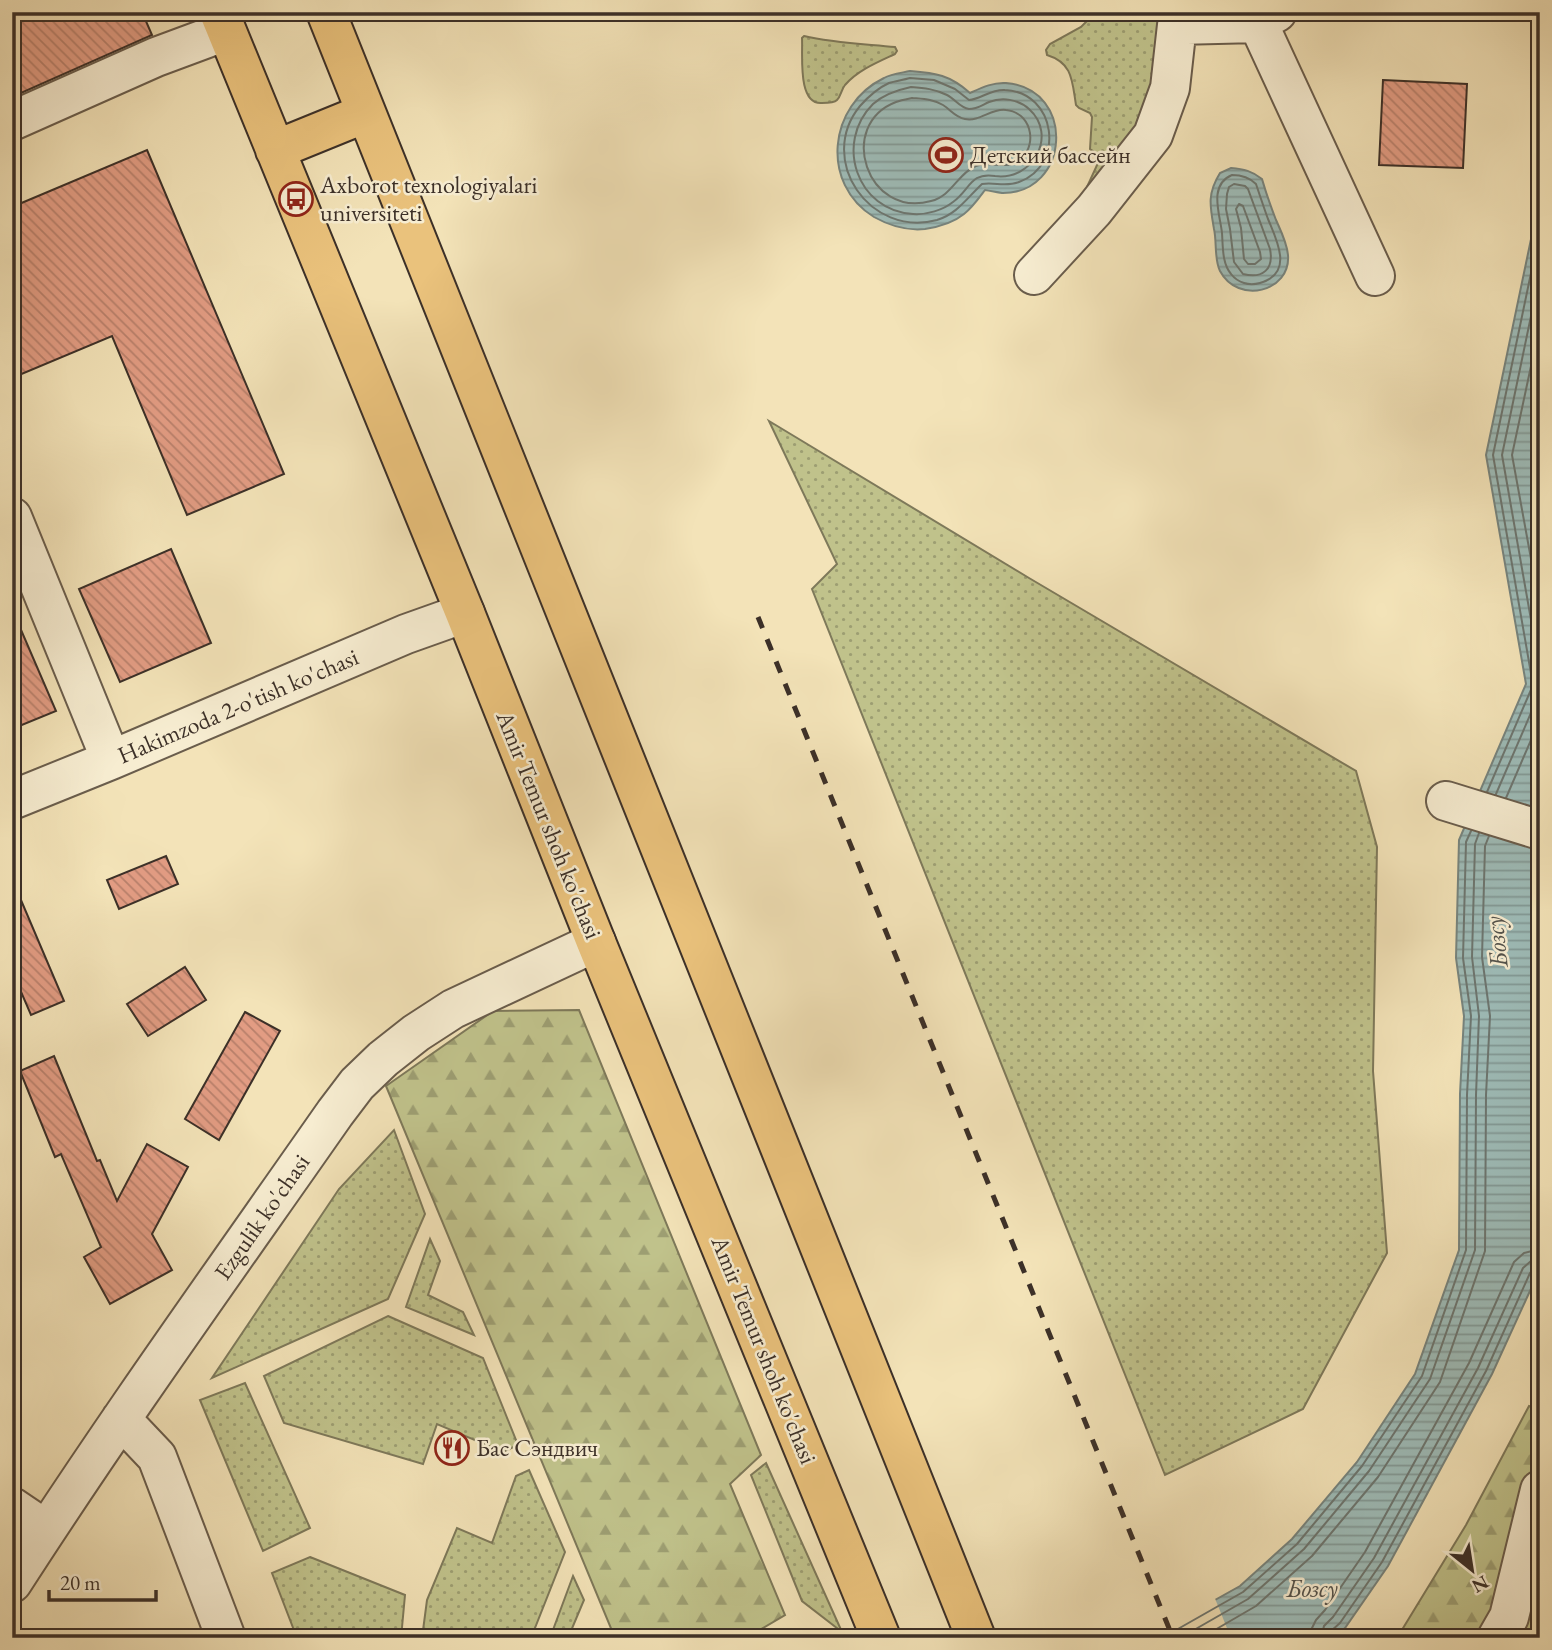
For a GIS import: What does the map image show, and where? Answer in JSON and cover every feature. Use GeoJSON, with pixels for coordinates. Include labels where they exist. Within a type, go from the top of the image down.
{"type":"FeatureCollection","features":[{"type":"Feature","properties":{"kind":"main road"},"geometry":{"type":"LineString","coordinates":[[326,12],[976,1638]]}},
{"type":"Feature","properties":{"kind":"main road","name":"Amir Temur shoh ko'chasi"},"geometry":{"type":"LineString","coordinates":[[222,22],[879,1631]]}},
{"type":"Feature","properties":{"kind":"main road"},"geometry":{"type":"LineString","coordinates":[[275,150],[366,113]]}},
{"type":"Feature","properties":{"kind":"street"},"geometry":{"type":"LineString","coordinates":[[1034,275],[1094,210],[1153,135],[1170,88],[1172,18],[1262,16],[1375,276]]}},
{"type":"Feature","properties":{"kind":"street"},"geometry":{"type":"LineString","coordinates":[[12,121],[156,57],[222,22]]}},
{"type":"Feature","properties":{"kind":"street"},"geometry":{"type":"LineString","coordinates":[[12,517],[111,760]]}},
{"type":"Feature","properties":{"kind":"street","name":"Hakimzoda 2-o'tish ko'chasi"},"geometry":{"type":"LineString","coordinates":[[12,800],[406,634],[465,613]]}},
{"type":"Feature","properties":{"kind":"street"},"geometry":{"type":"LineString","coordinates":[[1446,802],[1540,830]]}},
{"type":"Feature","properties":{"kind":"street","name":"Ezgulik ko'chasi"},"geometry":{"type":"LineString","coordinates":[[12,1583],[121,1419],[334,1113],[357,1084],[416,1033],[453,1009],[596,942]]}},
{"type":"Feature","properties":{"kind":"street"},"geometry":{"type":"LineString","coordinates":[[121,1419],[157,1457],[226,1638]]}},
{"type":"Feature","properties":{"kind":"street"},"geometry":{"type":"LineString","coordinates":[[1497,1638],[1509,1617],[1540,1490]]}},
{"type":"Feature","properties":{"kind":"street"},"geometry":{"type":"LineString","coordinates":[[12,1507],[46,1530]]}},
{"type":"Feature","properties":{"kind":"green space"},"geometry":{"type":"Polygon","coordinates":[[[1096,12],[1155,12],[1171,36],[1155,105],[1097,194],[1087,187],[1100,156],[1090,149],[1092,117],[1076,105],[1067,68],[1056,58],[1047,55],[1046,50],[1050,44],[1081,27],[1096,12]]]}},
{"type":"Feature","properties":{"kind":"green space"},"geometry":{"type":"Polygon","coordinates":[[[804,36],[895,47],[897,51],[856,75],[845,85],[836,101],[822,103],[808,96],[805,88],[802,66],[804,36]]]}},
{"type":"Feature","properties":{"kind":"green space"},"geometry":{"type":"Polygon","coordinates":[[[769,421],[1356,771],[1377,847],[1373,1071],[1387,1253],[1303,1409],[1165,1475],[812,589],[837,564],[769,421]]]}},
{"type":"Feature","properties":{"kind":"green space"},"geometry":{"type":"Polygon","coordinates":[[[579,1010],[761,1455],[730,1484],[785,1615],[746,1638],[615,1638],[386,1086],[493,1011],[579,1010]]]}},
{"type":"Feature","properties":{"kind":"green space"},"geometry":{"type":"Polygon","coordinates":[[[394,1130],[425,1214],[388,1299],[212,1378],[339,1189],[394,1130]]]}},
{"type":"Feature","properties":{"kind":"green space"},"geometry":{"type":"Polygon","coordinates":[[[430,1239],[440,1261],[428,1295],[463,1312],[474,1335],[406,1307],[430,1239]]]}},
{"type":"Feature","properties":{"kind":"green space"},"geometry":{"type":"Polygon","coordinates":[[[388,1316],[483,1358],[518,1445],[503,1452],[437,1424],[423,1464],[284,1423],[264,1376],[388,1316]]]}},
{"type":"Feature","properties":{"kind":"green space"},"geometry":{"type":"Polygon","coordinates":[[[245,1383],[310,1528],[263,1551],[200,1400],[245,1383]]]}},
{"type":"Feature","properties":{"kind":"green space"},"geometry":{"type":"Polygon","coordinates":[[[1529,1406],[1540,1411],[1540,1638],[1397,1638],[1466,1525],[1529,1406]]]}},
{"type":"Feature","properties":{"kind":"green space"},"geometry":{"type":"Polygon","coordinates":[[[766,1463],[842,1632],[802,1601],[751,1475],[766,1463]]]}},
{"type":"Feature","properties":{"kind":"green space"},"geometry":{"type":"Polygon","coordinates":[[[529,1470],[565,1552],[531,1638],[422,1638],[427,1600],[457,1528],[492,1543],[516,1476],[529,1470]]]}},
{"type":"Feature","properties":{"kind":"green space"},"geometry":{"type":"Polygon","coordinates":[[[310,1557],[405,1595],[401,1638],[297,1638],[272,1573],[310,1557]]]}},
{"type":"Feature","properties":{"kind":"green space"},"geometry":{"type":"Polygon","coordinates":[[[573,1576],[584,1600],[568,1638],[550,1638],[573,1576]]]}},
{"type":"Feature","properties":{"kind":"water","name":"Детский бассейн"},"geometry":{"type":"Polygon","coordinates":[[[910,71],[942,76],[956,82],[970,93],[1001,83],[1029,89],[1045,103],[1054,121],[1056,141],[1052,160],[1041,177],[1025,189],[1002,193],[985,190],[964,214],[935,227],[905,228],[874,217],[857,203],[845,185],[839,166],[838,145],[842,125],[851,106],[865,90],[887,77],[910,71]]]}},
{"type":"Feature","properties":{"kind":"water"},"geometry":{"type":"Polygon","coordinates":[[[1231,168],[1248,171],[1262,179],[1286,246],[1287,268],[1281,278],[1262,290],[1250,291],[1228,282],[1218,266],[1211,194],[1220,173],[1231,168]]]}},
{"type":"Feature","properties":{"kind":"water","name":"Бозсу"},"geometry":{"type":"Polygon","coordinates":[[[1540,196],[1540,1269],[1492,1374],[1388,1566],[1345,1628],[1334,1638],[1147,1638],[1240,1586],[1292,1539],[1357,1462],[1415,1374],[1459,1250],[1460,1094],[1464,1016],[1456,958],[1459,840],[1526,684],[1486,455],[1540,196]]]}},
{"type":"Feature","properties":{"kind":"pier"},"geometry":{"type":"Polygon","coordinates":[[[1214,1596],[1231,1638],[1155,1638],[1153,1631],[1214,1596]]]}},
{"type":"Feature","properties":{"kind":"building"},"geometry":{"type":"Polygon","coordinates":[[[40,12],[142,12],[152,35],[12,97],[12,24],[40,12]]]}},
{"type":"Feature","properties":{"kind":"building"},"geometry":{"type":"Polygon","coordinates":[[[1383,80],[1467,84],[1463,168],[1379,165],[1383,80]]]}},
{"type":"Feature","properties":{"kind":"building"},"geometry":{"type":"Polygon","coordinates":[[[147,150],[284,474],[187,515],[112,336],[12,378],[12,207],[147,150]]]}},
{"type":"Feature","properties":{"kind":"building"},"geometry":{"type":"Polygon","coordinates":[[[171,549],[211,643],[120,682],[79,589],[171,549]]]}},
{"type":"Feature","properties":{"kind":"building"},"geometry":{"type":"Polygon","coordinates":[[[12,609],[56,711],[12,729],[12,609]]]}},
{"type":"Feature","properties":{"kind":"building"},"geometry":{"type":"Polygon","coordinates":[[[166,856],[178,884],[119,909],[107,880],[166,856]]]}},
{"type":"Feature","properties":{"kind":"building"},"geometry":{"type":"Polygon","coordinates":[[[12,879],[64,1001],[31,1015],[12,971],[12,879]]]}},
{"type":"Feature","properties":{"kind":"building"},"geometry":{"type":"Polygon","coordinates":[[[185,967],[206,1000],[148,1036],[127,1004],[185,967]]]}},
{"type":"Feature","properties":{"kind":"building"},"geometry":{"type":"Polygon","coordinates":[[[245,1012],[280,1031],[219,1140],[185,1119],[245,1012]]]}},
{"type":"Feature","properties":{"kind":"building"},"geometry":{"type":"Polygon","coordinates":[[[54,1056],[97,1161],[100,1160],[117,1201],[147,1144],[188,1167],[152,1234],[172,1270],[110,1304],[84,1257],[101,1247],[61,1154],[55,1157],[20,1071],[54,1056]]]}},
{"type":"Feature","properties":{"kind":"railway"},"geometry":{"type":"LineString","coordinates":[[758,617],[1173,1638]]}},
{"type":"Feature","properties":{"kind":"place","name":"Детский бассейн"},"geometry":{"type":"Point","coordinates":[946,155]}},
{"type":"Feature","properties":{"kind":"place","name":"Axborot texnologiyalari universiteti"},"geometry":{"type":"Point","coordinates":[296,199]}},
{"type":"Feature","properties":{"kind":"place","name":"Бас Сэндвич"},"geometry":{"type":"Point","coordinates":[452,1448]}}]}
